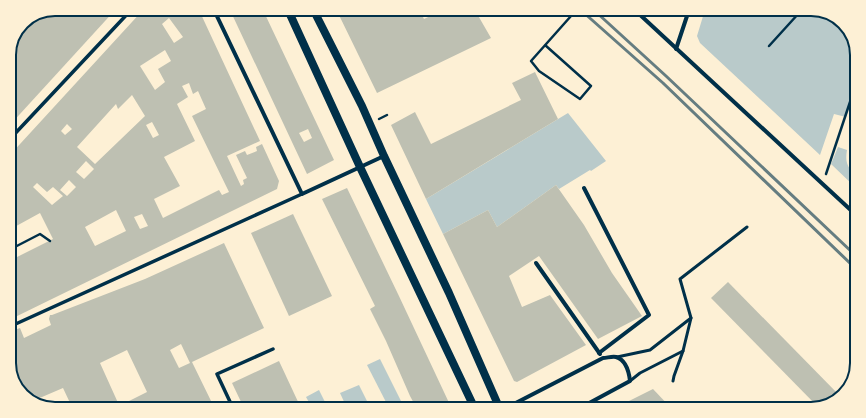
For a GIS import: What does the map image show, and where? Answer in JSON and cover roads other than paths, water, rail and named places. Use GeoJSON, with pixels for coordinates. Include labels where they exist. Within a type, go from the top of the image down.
{"type":"FeatureCollection","features":[{"type":"Feature","properties":{"kind":"main road"},"geometry":{"type":"LineString","coordinates":[[291,16],[360,167],[472,402]]}},
{"type":"Feature","properties":{"kind":"main road"},"geometry":{"type":"LineString","coordinates":[[317,16],[362,106],[498,402]]}},
{"type":"Feature","properties":{"kind":"street"},"geometry":{"type":"LineString","coordinates":[[16,133],[126,16]]}},
{"type":"Feature","properties":{"kind":"street"},"geometry":{"type":"LineString","coordinates":[[217,16],[302,194]]}},
{"type":"Feature","properties":{"kind":"street"},"geometry":{"type":"LineString","coordinates":[[641,16],[850,209]]}},
{"type":"Feature","properties":{"kind":"street"},"geometry":{"type":"LineString","coordinates":[[676,49],[687,16]]}},
{"type":"Feature","properties":{"kind":"street"},"geometry":{"type":"LineString","coordinates":[[16,324],[384,156]]}},
{"type":"Feature","properties":{"kind":"street"},"geometry":{"type":"LineString","coordinates":[[584,188],[649,315],[599,353]]}},
{"type":"Feature","properties":{"kind":"street"},"geometry":{"type":"LineString","coordinates":[[536,263],[603,358]]}},
{"type":"Feature","properties":{"kind":"street"},"geometry":{"type":"LineString","coordinates":[[230,402],[217,374],[274,349]]}},
{"type":"Feature","properties":{"kind":"street"},"geometry":{"type":"LineString","coordinates":[[518,402],[603,358],[615,357],[621,360],[629,371],[630,381],[591,402]]}},
{"type":"Feature","properties":{"kind":"lane"},"geometry":{"type":"LineString","coordinates":[[674,381],[674,376],[683,351],[691,318],[680,279],[747,227]]}},
{"type":"Feature","properties":{"kind":"lane"},"geometry":{"type":"LineString","coordinates":[[615,357],[650,350],[691,318]]}},
{"type":"Feature","properties":{"kind":"lane"},"geometry":{"type":"LineString","coordinates":[[630,381],[640,373],[683,351]]}},
{"type":"Feature","properties":{"kind":"railway"},"geometry":{"type":"LineString","coordinates":[[588,16],[663,83],[850,263]]}},
{"type":"Feature","properties":{"kind":"railway"},"geometry":{"type":"LineString","coordinates":[[600,16],[850,250]]}}]}
